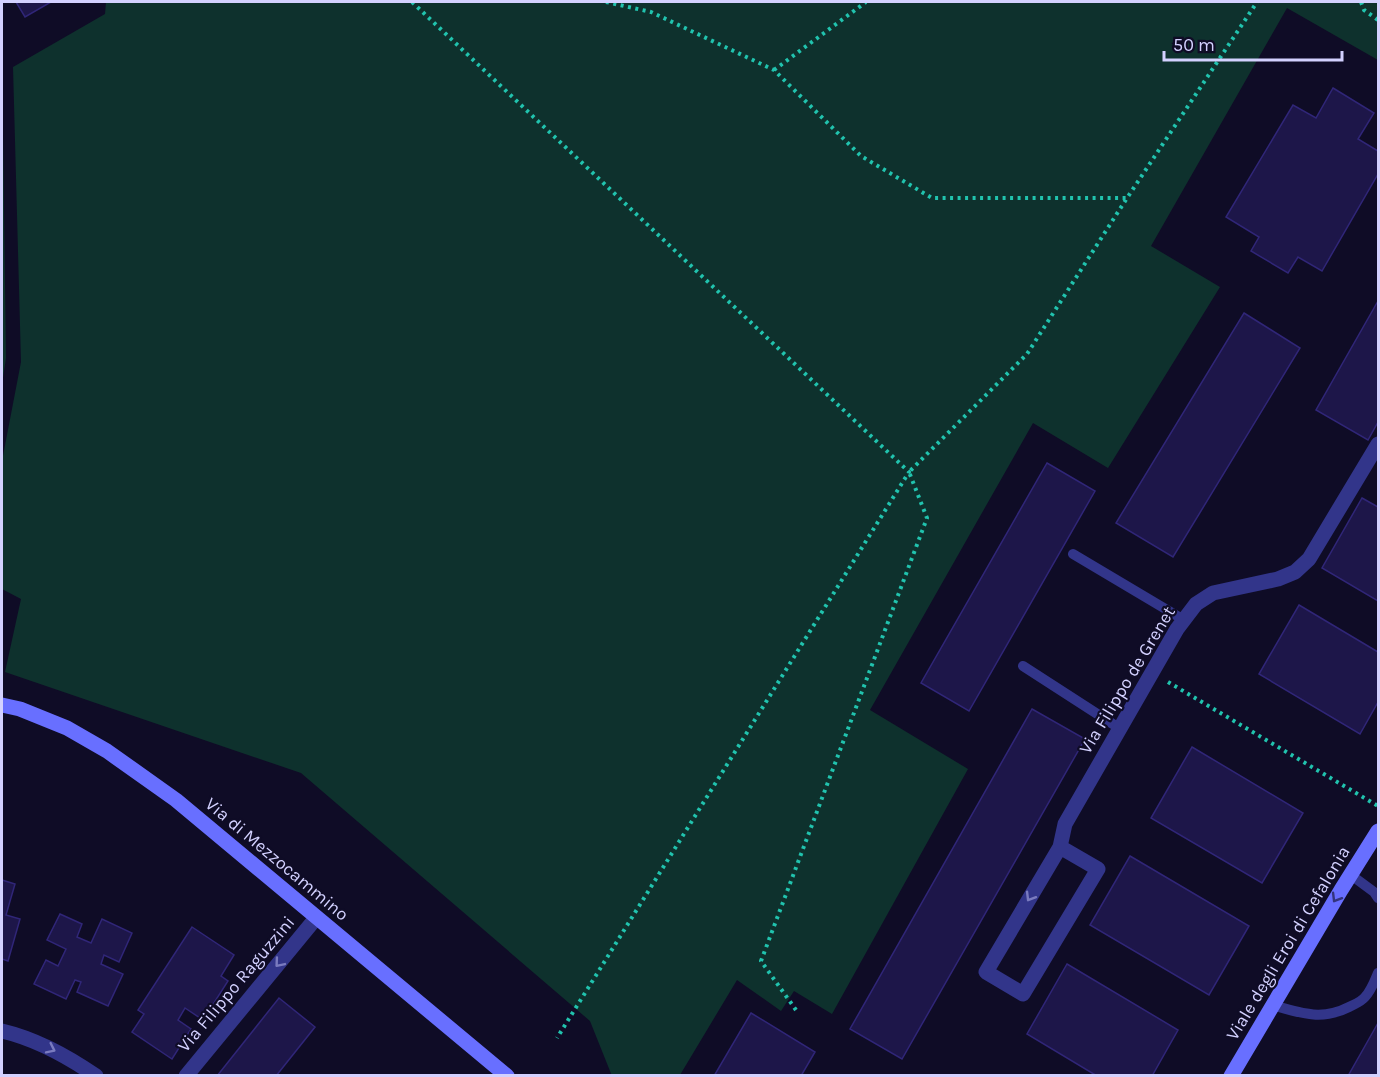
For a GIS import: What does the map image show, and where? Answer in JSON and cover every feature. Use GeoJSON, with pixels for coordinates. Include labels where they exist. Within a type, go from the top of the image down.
{"type":"FeatureCollection","features":[{"type":"Feature","properties":{"kind":"street","name":"Via Filippo de Grenet"},"geometry":{"type":"LineString","coordinates":[[1060,847],[1098,869],[1023,994],[986,972],[1060,847],[1065,824],[1177,629],[1196,604],[1213,593],[1278,579],[1295,572],[1309,559],[1378,444]]}},
{"type":"Feature","properties":{"kind":"street","name":"Via di Mezzocammino"},"geometry":{"type":"LineString","coordinates":[[2,705],[67,728],[106,751],[176,800],[507,1076]]}},
{"type":"Feature","properties":{"kind":"street","name":"Viale degli Eroi di Cefalonia"},"geometry":{"type":"LineString","coordinates":[[1231,1076],[1378,831]]}},
{"type":"Feature","properties":{"kind":"street","name":"Via Filippo Raguzzini"},"geometry":{"type":"LineString","coordinates":[[186,1076],[316,918]]}},
{"type":"Feature","properties":{"kind":"street"},"geometry":{"type":"LineString","coordinates":[[2,1031],[46,1046],[74,1060],[96,1076]]}},
{"type":"Feature","properties":{"kind":"lane"},"geometry":{"type":"LineString","coordinates":[[1073,554],[1184,620]]}},
{"type":"Feature","properties":{"kind":"lane"},"geometry":{"type":"LineString","coordinates":[[1023,666],[1119,728]]}},
{"type":"Feature","properties":{"kind":"lane"},"geometry":{"type":"LineString","coordinates":[[1351,875],[1374,892],[1378,898]]}},
{"type":"Feature","properties":{"kind":"lane"},"geometry":{"type":"LineString","coordinates":[[1272,1005],[1307,1014],[1324,1015],[1344,1010],[1367,996],[1378,973]]}},
{"type":"Feature","properties":{"kind":"path"},"geometry":{"type":"LineString","coordinates":[[412,2],[909,472],[927,518],[761,962],[796,1010]]}},
{"type":"Feature","properties":{"kind":"path"},"geometry":{"type":"LineString","coordinates":[[606,2],[651,12],[774,70],[861,156],[932,198],[1127,198]]}},
{"type":"Feature","properties":{"kind":"path"},"geometry":{"type":"LineString","coordinates":[[774,70],[866,2]]}},
{"type":"Feature","properties":{"kind":"path"},"geometry":{"type":"LineString","coordinates":[[557,1038],[909,472],[1027,354],[1257,2]]}},
{"type":"Feature","properties":{"kind":"path"},"geometry":{"type":"LineString","coordinates":[[1361,2],[1364,9],[1378,20]]}},
{"type":"Feature","properties":{"kind":"path"},"geometry":{"type":"LineString","coordinates":[[1152,673],[1378,806]]}},
{"type":"Feature","properties":{"kind":"green space"},"geometry":{"type":"Polygon","coordinates":[[[106,2],[1378,2],[1378,60],[1287,8],[1151,246],[1220,287],[1108,468],[1033,423],[870,710],[968,769],[832,1014],[794,991],[781,1011],[737,980],[680,1075],[612,1076],[590,1021],[301,773],[5,672],[21,599],[2,589],[2,461],[21,362],[13,67],[105,14],[106,2]]]}},
{"type":"Feature","properties":{"kind":"green space"},"geometry":{"type":"Polygon","coordinates":[[[2,59],[6,358],[2,384],[2,59]]]}},
{"type":"Feature","properties":{"kind":"building"},"geometry":{"type":"Polygon","coordinates":[[[16,2],[51,2],[25,17],[16,2]]]}},
{"type":"Feature","properties":{"kind":"building"},"geometry":{"type":"Polygon","coordinates":[[[1333,88],[1374,113],[1358,139],[1378,151],[1378,174],[1322,271],[1298,257],[1288,273],[1251,251],[1259,237],[1226,217],[1293,105],[1316,118],[1333,88]]]}},
{"type":"Feature","properties":{"kind":"building"},"geometry":{"type":"Polygon","coordinates":[[[1378,301],[1378,422],[1368,440],[1316,410],[1378,301]]]}},
{"type":"Feature","properties":{"kind":"building"},"geometry":{"type":"Polygon","coordinates":[[[1244,313],[1300,348],[1173,557],[1116,523],[1244,313]]]}},
{"type":"Feature","properties":{"kind":"building"},"geometry":{"type":"Polygon","coordinates":[[[1047,463],[1095,491],[969,711],[921,683],[1047,463]]]}},
{"type":"Feature","properties":{"kind":"building"},"geometry":{"type":"Polygon","coordinates":[[[1362,498],[1378,507],[1378,601],[1322,568],[1362,498]]]}},
{"type":"Feature","properties":{"kind":"building"},"geometry":{"type":"Polygon","coordinates":[[[1299,605],[1378,652],[1378,702],[1360,734],[1259,674],[1299,605]]]}},
{"type":"Feature","properties":{"kind":"building"},"geometry":{"type":"Polygon","coordinates":[[[1032,709],[1085,739],[902,1059],[850,1029],[1032,709]]]}},
{"type":"Feature","properties":{"kind":"building"},"geometry":{"type":"Polygon","coordinates":[[[1192,747],[1303,813],[1262,883],[1151,818],[1192,747]]]}},
{"type":"Feature","properties":{"kind":"building"},"geometry":{"type":"Polygon","coordinates":[[[1130,856],[1249,926],[1209,995],[1090,925],[1130,856]]]}},
{"type":"Feature","properties":{"kind":"building"},"geometry":{"type":"Polygon","coordinates":[[[2,880],[15,884],[6,915],[20,919],[8,961],[2,959],[2,880]]]}},
{"type":"Feature","properties":{"kind":"building"},"geometry":{"type":"Polygon","coordinates":[[[60,914],[82,924],[77,937],[91,943],[102,919],[132,933],[119,962],[104,955],[101,964],[123,974],[108,1006],[77,992],[81,982],[75,980],[66,999],[34,984],[46,960],[58,966],[66,949],[47,940],[60,914]]]}},
{"type":"Feature","properties":{"kind":"building"},"geometry":{"type":"Polygon","coordinates":[[[192,927],[234,955],[221,976],[228,981],[203,1020],[185,1008],[178,1020],[191,1029],[172,1059],[132,1032],[144,1014],[138,1010],[192,927]]]}},
{"type":"Feature","properties":{"kind":"building"},"geometry":{"type":"Polygon","coordinates":[[[1067,964],[1178,1030],[1152,1076],[1097,1076],[1027,1034],[1067,964]]]}},
{"type":"Feature","properties":{"kind":"building"},"geometry":{"type":"Polygon","coordinates":[[[279,998],[315,1027],[276,1076],[217,1076],[279,998]]]}},
{"type":"Feature","properties":{"kind":"building"},"geometry":{"type":"Polygon","coordinates":[[[751,1013],[815,1052],[801,1076],[714,1076],[751,1013]]]}},
{"type":"Feature","properties":{"kind":"building"},"geometry":{"type":"Polygon","coordinates":[[[1378,1023],[1378,1076],[1348,1076],[1378,1023]]]}}]}
